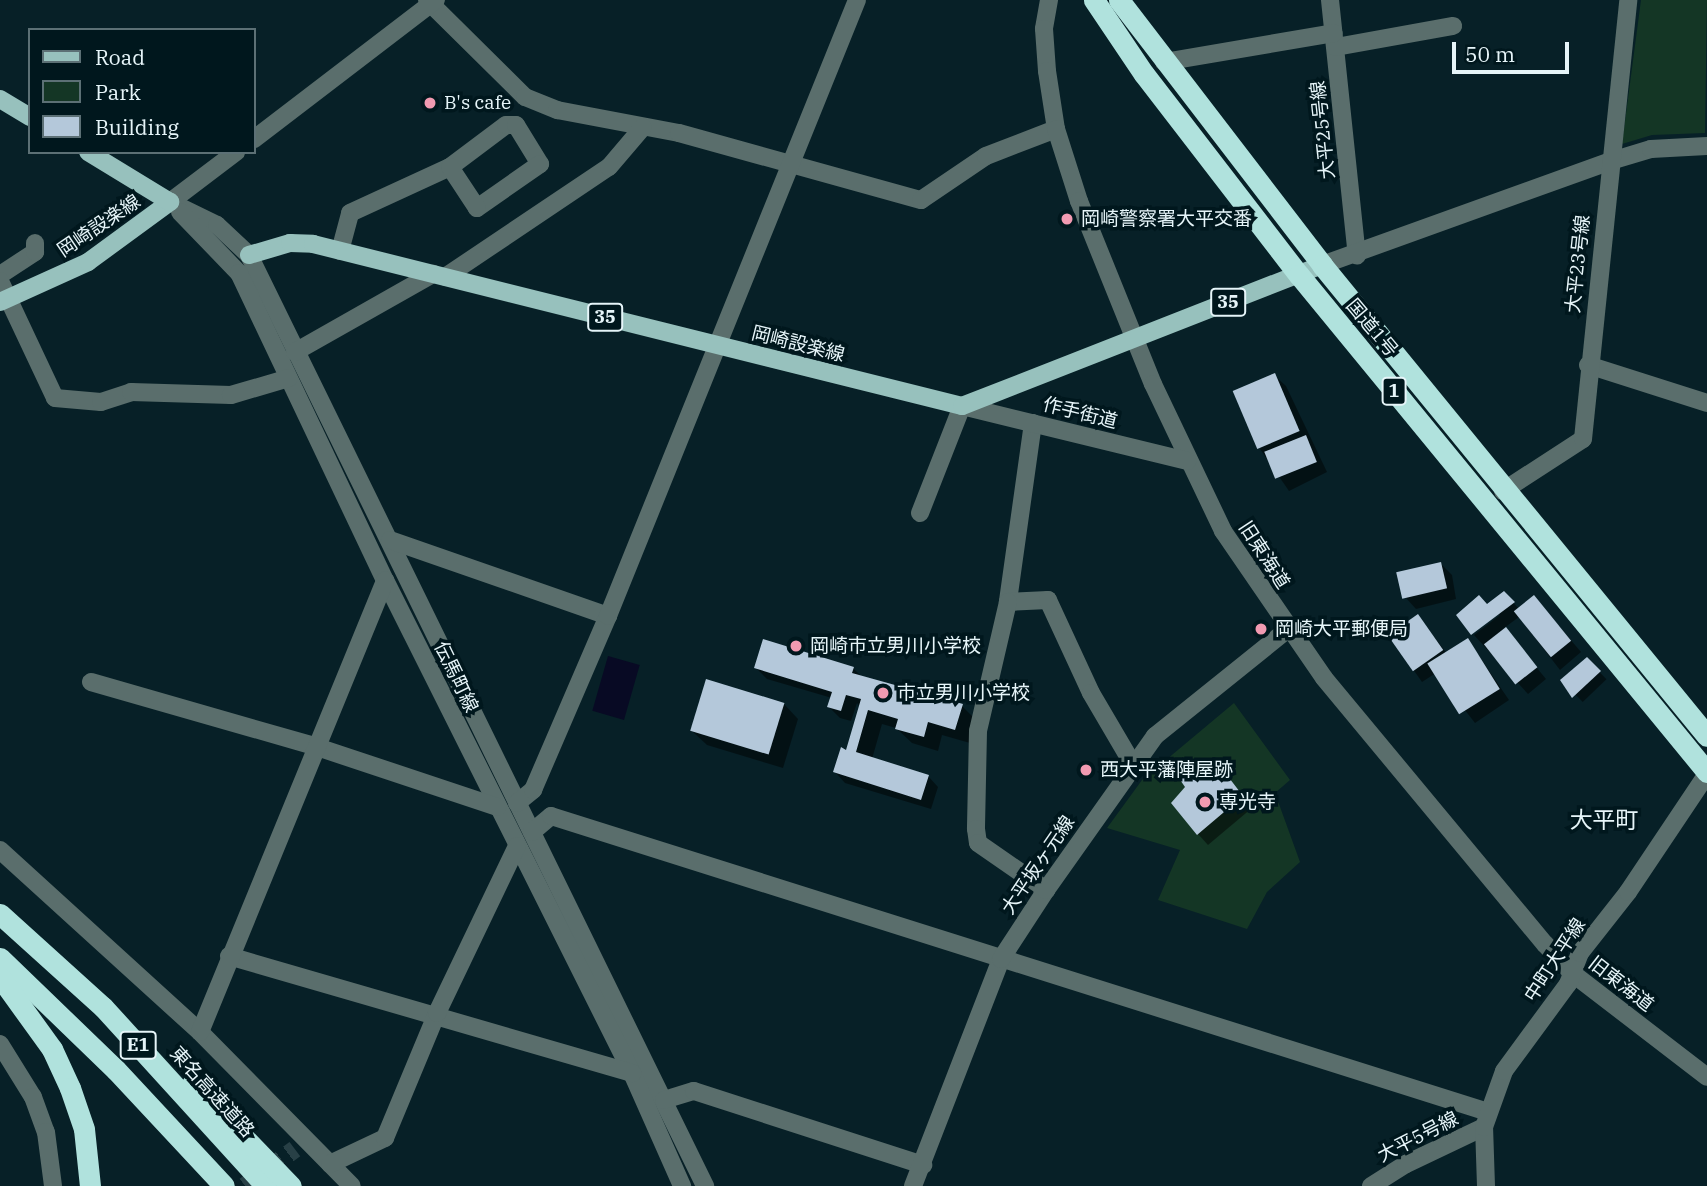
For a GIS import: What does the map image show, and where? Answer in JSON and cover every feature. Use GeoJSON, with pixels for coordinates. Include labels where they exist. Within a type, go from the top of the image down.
{"type":"FeatureCollection","features":[{"type":"Feature","properties":{"kind":"highway","name":"国道1号"},"geometry":{"type":"LineString","coordinates":[[1094,0],[1144,74],[1299,275],[1707,773]]}},
{"type":"Feature","properties":{"kind":"highway","name":"国道1号"},"geometry":{"type":"LineString","coordinates":[[1119,0],[1322,265],[1503,491],[1707,736]]}},
{"type":"Feature","properties":{"kind":"highway","name":"東名高速道路"},"geometry":{"type":"LineString","coordinates":[[0,914],[103,1007],[266,1186]]}},
{"type":"Feature","properties":{"kind":"highway","name":"E1"},"geometry":{"type":"LineString","coordinates":[[0,958],[116,1070],[224,1186]]}},
{"type":"Feature","properties":{"kind":"highway"},"geometry":{"type":"LineString","coordinates":[[0,976],[52,1049],[70,1088],[84,1129],[90,1186]]}},
{"type":"Feature","properties":{"kind":"highway"},"geometry":{"type":"LineString","coordinates":[[103,1007],[197,1088],[291,1186]]}},
{"type":"Feature","properties":{"kind":"main road"},"geometry":{"type":"LineString","coordinates":[[0,99],[28,116]]}},
{"type":"Feature","properties":{"kind":"main road","name":"岡崎設楽線"},"geometry":{"type":"LineString","coordinates":[[4,301],[88,262],[170,202],[91,154]]}},
{"type":"Feature","properties":{"kind":"main road","name":"岡崎設楽線"},"geometry":{"type":"LineString","coordinates":[[249,255],[290,243],[340,251],[962,406]]}},
{"type":"Feature","properties":{"kind":"main road","name":"35"},"geometry":{"type":"LineString","coordinates":[[962,406],[1322,265]]}},
{"type":"Feature","properties":{"kind":"street"},"geometry":{"type":"LineString","coordinates":[[517,803],[533,790],[608,616],[715,345],[857,0]]}},
{"type":"Feature","properties":{"kind":"street","name":"旧東海道"},"geometry":{"type":"LineString","coordinates":[[1049,0],[1044,29],[1056,129],[1093,243],[1187,461],[1223,531],[1287,630],[1572,972],[1707,1077]]}},
{"type":"Feature","properties":{"kind":"street","name":"大平25号線"},"geometry":{"type":"LineString","coordinates":[[1330,0],[1357,256]]}},
{"type":"Feature","properties":{"kind":"street","name":"大平23号線"},"geometry":{"type":"LineString","coordinates":[[1503,491],[1583,439],[1588,365],[1628,0]]}},
{"type":"Feature","properties":{"kind":"street"},"geometry":{"type":"LineString","coordinates":[[256,137],[432,1],[525,97],[557,110],[643,127],[921,200],[986,156],[1056,129]]}},
{"type":"Feature","properties":{"kind":"street"},"geometry":{"type":"LineString","coordinates":[[1164,62],[1453,26]]}},
{"type":"Feature","properties":{"kind":"street"},"geometry":{"type":"LineString","coordinates":[[340,251],[350,212],[450,167],[512,124],[540,164],[477,208],[450,167]]}},
{"type":"Feature","properties":{"kind":"street"},"geometry":{"type":"LineString","coordinates":[[295,352],[439,276],[609,167],[643,127]]}},
{"type":"Feature","properties":{"kind":"street"},"geometry":{"type":"LineString","coordinates":[[1322,265],[1357,256],[1611,160],[1651,149],[1707,146]]}},
{"type":"Feature","properties":{"kind":"street"},"geometry":{"type":"LineString","coordinates":[[233,154],[170,202],[217,225],[249,255],[390,540],[608,616]]}},
{"type":"Feature","properties":{"kind":"street","name":"伝馬町線"},"geometry":{"type":"LineString","coordinates":[[170,202],[239,272],[385,580],[632,1073],[682,1186]]}},
{"type":"Feature","properties":{"kind":"street"},"geometry":{"type":"LineString","coordinates":[[0,275],[35,251],[35,243]]}},
{"type":"Feature","properties":{"kind":"street"},"geometry":{"type":"LineString","coordinates":[[0,281],[4,301],[55,398],[101,402],[131,393],[231,395],[289,379]]}},
{"type":"Feature","properties":{"kind":"street"},"geometry":{"type":"LineString","coordinates":[[1588,365],[1707,403]]}},
{"type":"Feature","properties":{"kind":"street"},"geometry":{"type":"LineString","coordinates":[[920,513],[962,406]]}},
{"type":"Feature","properties":{"kind":"street","name":"作手街道"},"geometry":{"type":"LineString","coordinates":[[962,406],[1187,461]]}},
{"type":"Feature","properties":{"kind":"street"},"geometry":{"type":"LineString","coordinates":[[1033,423],[1007,602],[978,731],[976,830],[978,842],[1045,890]]}},
{"type":"Feature","properties":{"kind":"street","name":"伝馬町線"},"geometry":{"type":"LineString","coordinates":[[390,540],[466,705],[532,832],[705,1186]]}},
{"type":"Feature","properties":{"kind":"street"},"geometry":{"type":"LineString","coordinates":[[200,1031],[385,580]]}},
{"type":"Feature","properties":{"kind":"street"},"geometry":{"type":"LineString","coordinates":[[1007,602],[1048,600],[1102,714],[1132,763]]}},
{"type":"Feature","properties":{"kind":"street","name":"大平坂ヶ元線"},"geometry":{"type":"LineString","coordinates":[[913,1186],[1001,958],[1045,890],[1132,763],[1155,736],[1287,630]]}},
{"type":"Feature","properties":{"kind":"street"},"geometry":{"type":"LineString","coordinates":[[92,682],[317,747],[497,807]]}},
{"type":"Feature","properties":{"kind":"street","name":"中町大平線"},"geometry":{"type":"LineString","coordinates":[[1486,1186],[1486,1120],[1504,1071],[1572,972],[1580,953],[1629,892],[1707,773]]}},
{"type":"Feature","properties":{"kind":"street"},"geometry":{"type":"LineString","coordinates":[[532,832],[551,816],[1001,958],[1486,1120]]}},
{"type":"Feature","properties":{"kind":"street"},"geometry":{"type":"LineString","coordinates":[[330,1164],[385,1138],[437,1013],[517,846]]}},
{"type":"Feature","properties":{"kind":"street"},"geometry":{"type":"LineString","coordinates":[[0,850],[200,1031],[299,1143],[330,1164],[352,1186]]}},
{"type":"Feature","properties":{"kind":"street"},"geometry":{"type":"LineString","coordinates":[[229,956],[437,1013],[632,1073]]}},
{"type":"Feature","properties":{"kind":"street"},"geometry":{"type":"LineString","coordinates":[[0,1044],[33,1097],[46,1132],[53,1186]]}},
{"type":"Feature","properties":{"kind":"street"},"geometry":{"type":"LineString","coordinates":[[664,1100],[694,1091],[923,1165]]}},
{"type":"Feature","properties":{"kind":"street","name":"大平5号線"},"geometry":{"type":"LineString","coordinates":[[1371,1186],[1486,1120]]}},
{"type":"Feature","properties":{"kind":"green space"},"geometry":{"type":"Polygon","coordinates":[[[1641,0],[1707,0],[1705,133],[1652,135],[1622,144],[1641,0]]]}},
{"type":"Feature","properties":{"kind":"green space"},"geometry":{"type":"Polygon","coordinates":[[[1234,703],[1290,780],[1275,793],[1300,862],[1267,892],[1247,929],[1158,900],[1180,850],[1107,828],[1142,780],[1234,703]]]}},
{"type":"Feature","properties":{"kind":"water"},"geometry":{"type":"Polygon","coordinates":[[[608,656],[640,665],[624,720],[592,711],[608,656]]]}},
{"type":"Feature","properties":{"kind":"building"},"geometry":{"type":"Polygon","coordinates":[[[1275,373],[1300,431],[1257,449],[1233,391],[1275,373]]]}},
{"type":"Feature","properties":{"kind":"building"},"geometry":{"type":"Polygon","coordinates":[[[1306,435],[1317,462],[1275,479],[1264,452],[1306,435]]]}},
{"type":"Feature","properties":{"kind":"building"},"geometry":{"type":"Polygon","coordinates":[[[1441,562],[1447,588],[1402,599],[1396,572],[1441,562]]]}},
{"type":"Feature","properties":{"kind":"building"},"geometry":{"type":"Polygon","coordinates":[[[1504,591],[1515,602],[1471,635],[1456,615],[1479,595],[1487,604],[1504,591]]]}},
{"type":"Feature","properties":{"kind":"building"},"geometry":{"type":"Polygon","coordinates":[[[1534,595],[1571,641],[1551,657],[1514,611],[1534,595]]]}},
{"type":"Feature","properties":{"kind":"building"},"geometry":{"type":"Polygon","coordinates":[[[1418,614],[1443,650],[1413,671],[1388,635],[1418,614]]]}},
{"type":"Feature","properties":{"kind":"building"},"geometry":{"type":"Polygon","coordinates":[[[1506,627],[1537,667],[1515,684],[1484,644],[1506,627]]]}},
{"type":"Feature","properties":{"kind":"building"},"geometry":{"type":"Polygon","coordinates":[[[1468,638],[1500,689],[1459,714],[1427,663],[1468,638]]]}},
{"type":"Feature","properties":{"kind":"building"},"geometry":{"type":"Polygon","coordinates":[[[763,639],[854,667],[852,673],[963,704],[955,730],[928,722],[924,737],[895,729],[898,719],[868,710],[856,752],[929,775],[921,800],[833,772],[841,747],[846,750],[861,699],[846,695],[841,711],[827,707],[832,692],[754,668],[763,639]]]}},
{"type":"Feature","properties":{"kind":"building"},"geometry":{"type":"Polygon","coordinates":[[[1587,657],[1601,671],[1572,698],[1560,680],[1587,657]]]}},
{"type":"Feature","properties":{"kind":"building"},"geometry":{"type":"Polygon","coordinates":[[[706,679],[784,703],[769,755],[690,731],[706,679]]]}},
{"type":"Feature","properties":{"kind":"building"},"geometry":{"type":"Polygon","coordinates":[[[1193,759],[1206,775],[1220,766],[1243,796],[1197,835],[1171,803],[1185,787],[1174,771],[1193,759]]]}},
{"type":"Feature","properties":{"kind":"tunnel"},"geometry":{"type":"LineString","coordinates":[[245,1186],[295,1149]]}},
{"type":"Feature","properties":{"kind":"place","name":"B's cafe"},"geometry":{"type":"Point","coordinates":[430,103]}},
{"type":"Feature","properties":{"kind":"place","name":"岡崎警察署大平交番"},"geometry":{"type":"Point","coordinates":[1067,219]}},
{"type":"Feature","properties":{"kind":"place","name":"岡崎大平郵便局"},"geometry":{"type":"Point","coordinates":[1261,629]}},
{"type":"Feature","properties":{"kind":"place","name":"岡崎市立男川小学校"},"geometry":{"type":"Point","coordinates":[796,646]}},
{"type":"Feature","properties":{"kind":"place","name":"市立男川小学校"},"geometry":{"type":"Point","coordinates":[883,693]}},
{"type":"Feature","properties":{"kind":"place","name":"西大平藩陣屋跡"},"geometry":{"type":"Point","coordinates":[1086,770]}},
{"type":"Feature","properties":{"kind":"place","name":"専光寺"},"geometry":{"type":"Point","coordinates":[1205,802]}},
{"type":"Feature","properties":{"kind":"district","name":"大平町"},"geometry":{"type":"Point","coordinates":[1604,819]}}]}
